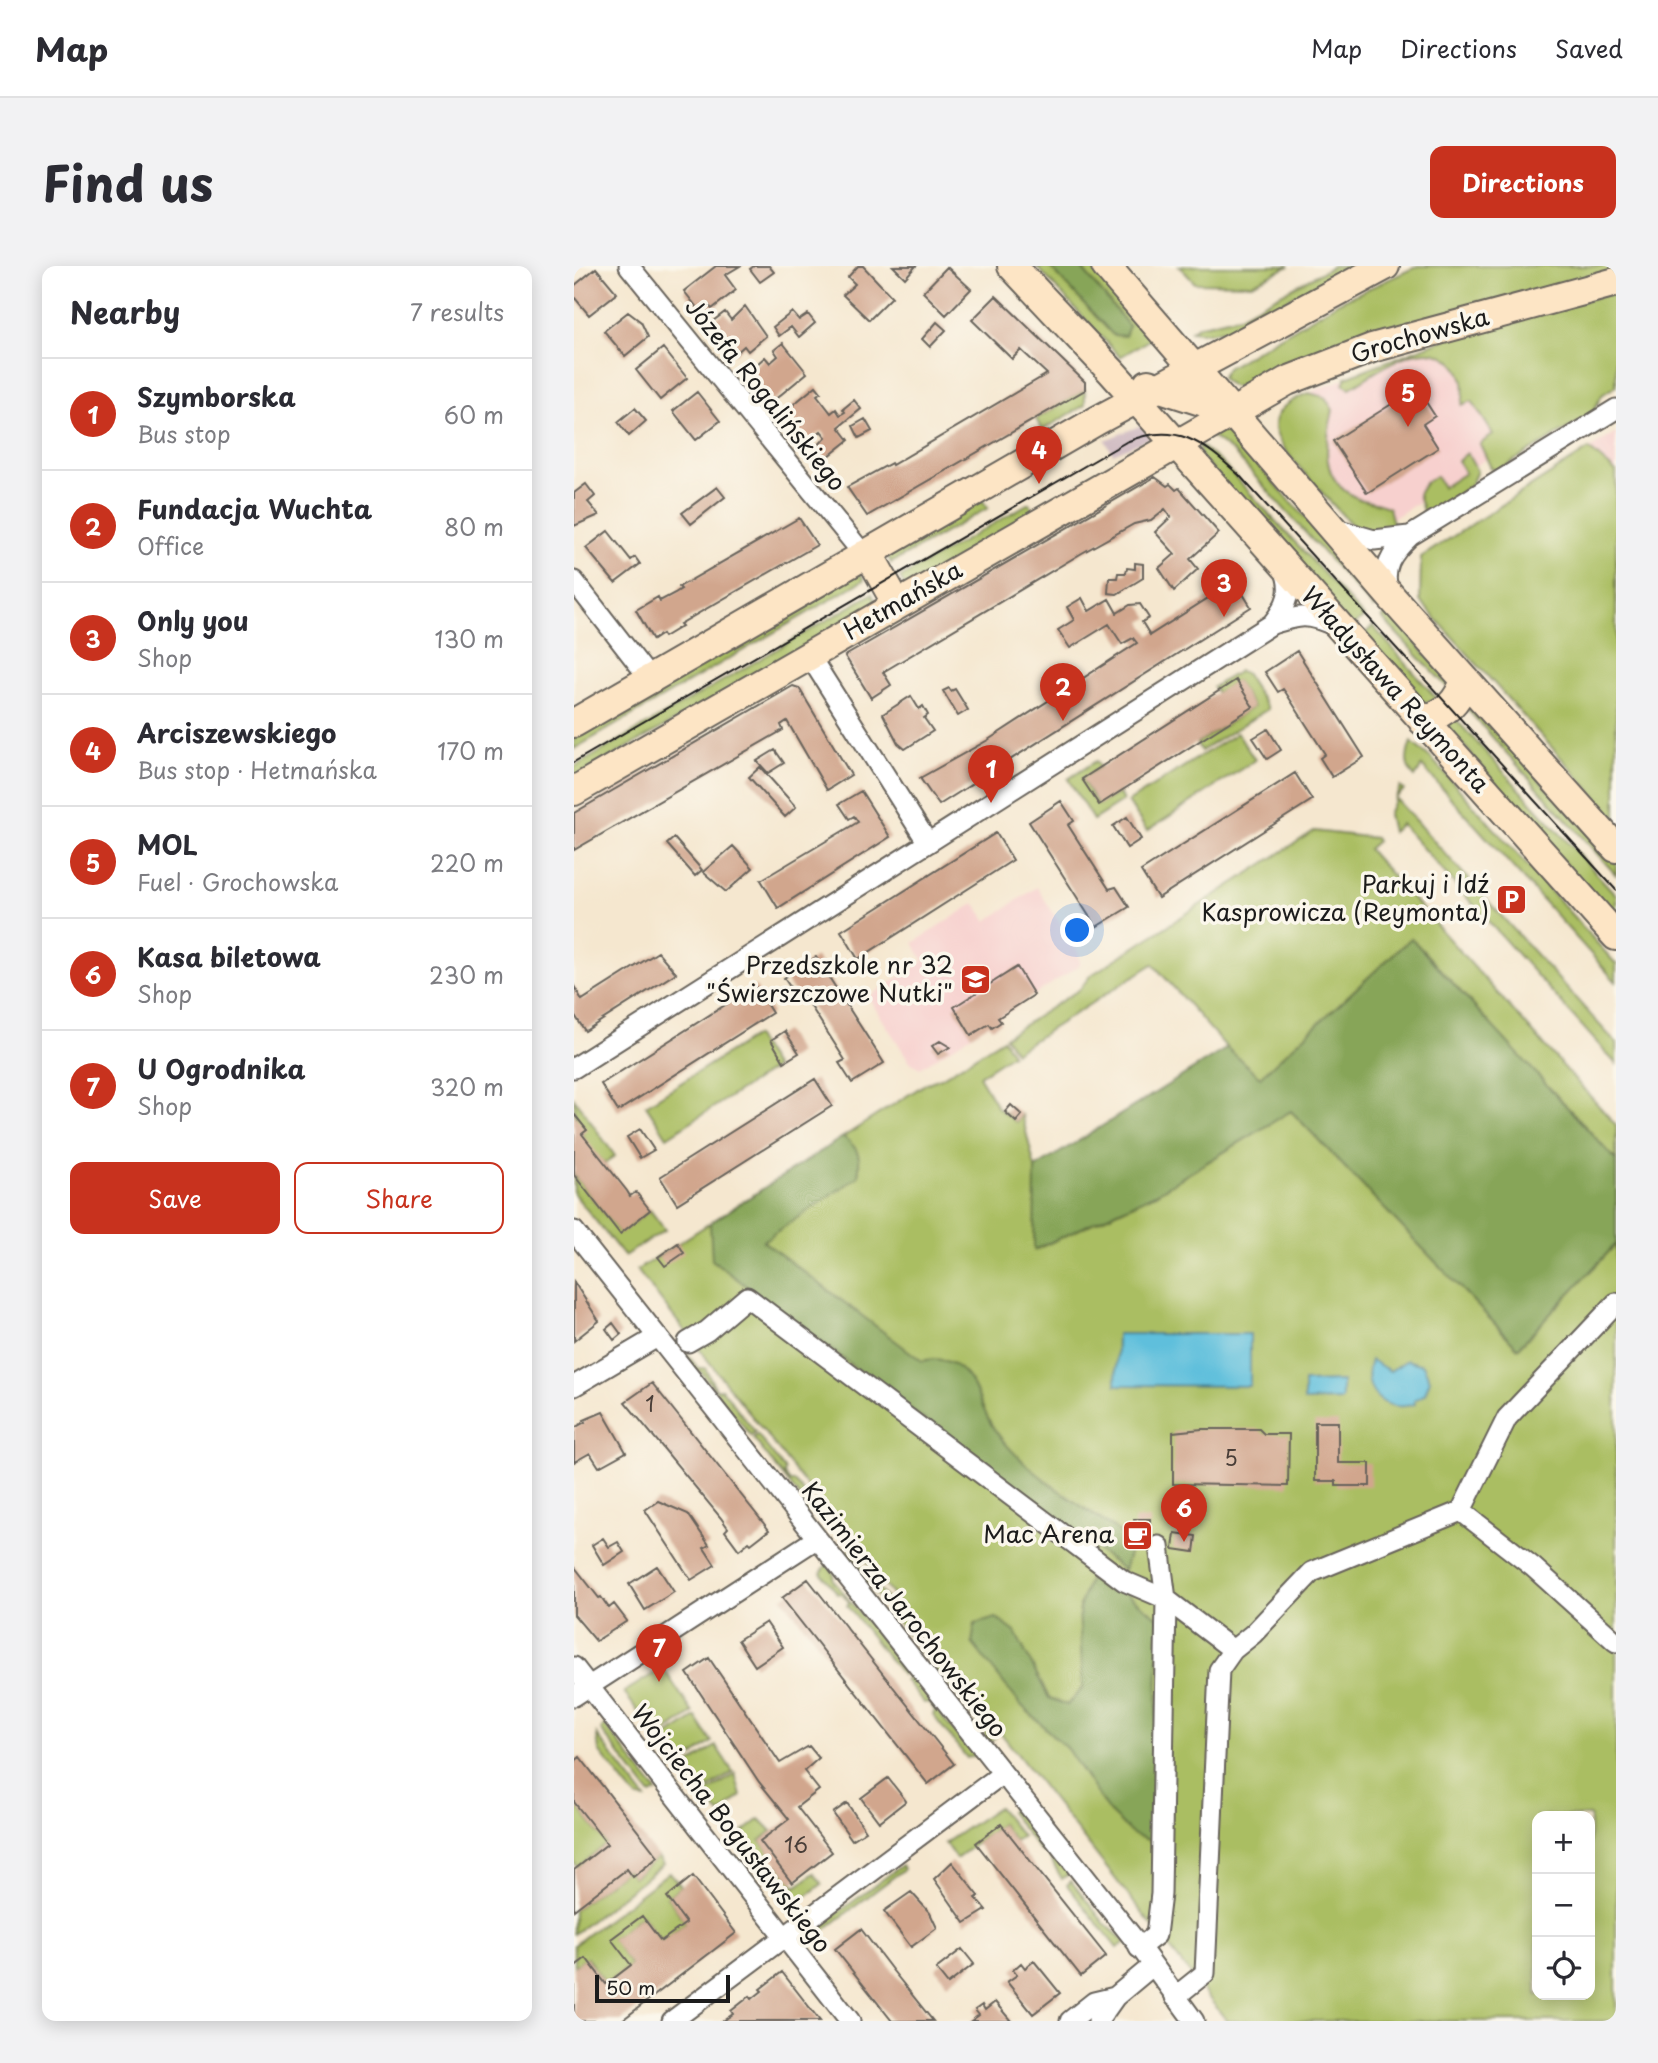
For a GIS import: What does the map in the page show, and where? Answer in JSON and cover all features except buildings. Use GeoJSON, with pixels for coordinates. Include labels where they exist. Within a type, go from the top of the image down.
{"type":"FeatureCollection","features":[{"type":"Feature","properties":{"kind":"main road","name":"Władysława Reymonta"},"geometry":{"type":"LineString","coordinates":[[1013,266],[1112,372],[1147,393],[1174,444],[1616,936]]}},
{"type":"Feature","properties":{"kind":"main road"},"geometry":{"type":"LineString","coordinates":[[1106,266],[1389,594],[1616,848]]}},
{"type":"Feature","properties":{"kind":"main road"},"geometry":{"type":"LineString","coordinates":[[574,723],[1147,393],[1385,266]]}},
{"type":"Feature","properties":{"kind":"main road","name":"Grochowska"},"geometry":{"type":"LineString","coordinates":[[1232,411],[1287,381],[1372,348],[1616,282]]}},
{"type":"Feature","properties":{"kind":"main road"},"geometry":{"type":"LineString","coordinates":[[1174,444],[1195,367]]}},
{"type":"Feature","properties":{"kind":"main road"},"geometry":{"type":"LineString","coordinates":[[1147,393],[1187,397],[1232,411]]}},
{"type":"Feature","properties":{"kind":"main road","name":"Hetmańska"},"geometry":{"type":"LineString","coordinates":[[574,792],[1232,411]]}},
{"type":"Feature","properties":{"kind":"main road"},"geometry":{"type":"LineString","coordinates":[[864,555],[875,565],[897,604]]}},
{"type":"Feature","properties":{"kind":"main road"},"geometry":{"type":"LineString","coordinates":[[1423,721],[1444,712],[1458,699],[1465,680]]}},
{"type":"Feature","properties":{"kind":"street","name":"Józefa Rogalińskiego"},"geometry":{"type":"LineString","coordinates":[[629,266],[864,555]]}},
{"type":"Feature","properties":{"kind":"street"},"geometry":{"type":"LineString","coordinates":[[1389,594],[1385,582],[1387,562],[1393,551],[1410,536],[1616,409]]}},
{"type":"Feature","properties":{"kind":"street"},"geometry":{"type":"LineString","coordinates":[[1332,527],[1353,536],[1374,540],[1410,536]]}},
{"type":"Feature","properties":{"kind":"street"},"geometry":{"type":"LineString","coordinates":[[1272,624],[1288,599],[1290,588],[1283,566]]}},
{"type":"Feature","properties":{"kind":"street"},"geometry":{"type":"LineString","coordinates":[[574,581],[650,679]]}},
{"type":"Feature","properties":{"kind":"street"},"geometry":{"type":"LineString","coordinates":[[574,1068],[1272,624],[1302,615],[1313,616],[1336,626]]}},
{"type":"Feature","properties":{"kind":"street"},"geometry":{"type":"LineString","coordinates":[[809,655],[928,843]]}},
{"type":"Feature","properties":{"kind":"street","name":"Kazimierza Jarochowskiego"},"geometry":{"type":"LineString","coordinates":[[574,1231],[1194,2021]]}},
{"type":"Feature","properties":{"kind":"street"},"geometry":{"type":"LineString","coordinates":[[688,1342],[707,1331],[747,1297],[1124,1581],[1166,1600],[1233,1650]]}},
{"type":"Feature","properties":{"kind":"street"},"geometry":{"type":"LineString","coordinates":[[1175,1997],[1205,1973],[1219,1670],[1233,1650],[1253,1634],[1312,1572],[1461,1511],[1507,1418],[1616,1303]]}},
{"type":"Feature","properties":{"kind":"street"},"geometry":{"type":"LineString","coordinates":[[574,1386],[657,1337]]}},
{"type":"Feature","properties":{"kind":"street"},"geometry":{"type":"LineString","coordinates":[[1461,1511],[1533,1567],[1616,1642]]}},
{"type":"Feature","properties":{"kind":"street"},"geometry":{"type":"LineString","coordinates":[[582,1691],[816,1539]]}},
{"type":"Feature","properties":{"kind":"street"},"geometry":{"type":"LineString","coordinates":[[1139,1948],[1156,1935],[1161,1894],[1166,1600],[1159,1546]]}},
{"type":"Feature","properties":{"kind":"street","name":"Wojciecha Bogusławskiego"},"geometry":{"type":"LineString","coordinates":[[574,1667],[582,1691],[850,2021]]}},
{"type":"Feature","properties":{"kind":"street"},"geometry":{"type":"LineString","coordinates":[[672,2021],[871,1875],[1002,1774]]}},
{"type":"Feature","properties":{"kind":"street"},"geometry":{"type":"LineString","coordinates":[[1098,2021],[1115,1997],[1151,1967]]}},
{"type":"Feature","properties":{"kind":"street"},"geometry":{"type":"LineString","coordinates":[[1070,2021],[1094,2002],[1115,1997]]}},
{"type":"Feature","properties":{"kind":"shaded area"},"geometry":{"type":"Polygon","coordinates":[[[1445,339],[1510,444],[1370,533],[1349,522],[1285,452],[1275,432],[1278,416],[1288,402],[1301,396],[1445,339]]]}},
{"type":"Feature","properties":{"kind":"shaded area"},"geometry":{"type":"Polygon","coordinates":[[[1142,425],[1150,438],[1113,454],[1105,440],[1142,425]]]}},
{"type":"Feature","properties":{"kind":"shaded area"},"geometry":{"type":"Polygon","coordinates":[[[1616,433],[1616,472],[1589,449],[1616,433]]]}},
{"type":"Feature","properties":{"kind":"shaded area","name":"Przedszkole nr 32 \"Świerszczowe Nutki\""},"geometry":{"type":"Polygon","coordinates":[[[1037,887],[1079,954],[1080,965],[999,1018],[1001,1022],[992,1028],[989,1024],[920,1068],[910,1062],[868,997],[924,961],[913,943],[975,903],[987,921],[1037,887]]]}},
{"type":"Feature","properties":{"kind":"green space"},"geometry":{"type":"Polygon","coordinates":[[[1036,266],[1093,266],[1154,337],[1120,357],[1036,266]]]}},
{"type":"Feature","properties":{"kind":"green space"},"geometry":{"type":"Polygon","coordinates":[[[1049,266],[1080,266],[1129,326],[1125,336],[1113,335],[1049,266]]]}},
{"type":"Feature","properties":{"kind":"green space"},"geometry":{"type":"Polygon","coordinates":[[[1179,266],[1289,266],[1252,284],[1195,283],[1179,266]]]}},
{"type":"Feature","properties":{"kind":"green space"},"geometry":{"type":"Polygon","coordinates":[[[1333,266],[1352,266],[1232,328],[1210,333],[1191,331],[1198,326],[1240,316],[1333,266]]]}},
{"type":"Feature","properties":{"kind":"green space"},"geometry":{"type":"Polygon","coordinates":[[[1418,266],[1616,266],[1616,272],[1251,384],[1233,387],[1221,378],[1227,368],[1339,302],[1418,266]]]}},
{"type":"Feature","properties":{"kind":"green space"},"geometry":{"type":"Polygon","coordinates":[[[1616,292],[1616,386],[1602,395],[1592,414],[1497,471],[1491,468],[1480,444],[1493,434],[1472,401],[1462,405],[1464,389],[1460,373],[1454,364],[1442,355],[1415,353],[1387,365],[1350,388],[1343,384],[1346,377],[1458,334],[1616,292]]]}},
{"type":"Feature","properties":{"kind":"green space"},"geometry":{"type":"Polygon","coordinates":[[[1085,390],[1085,405],[1042,430],[1036,419],[1085,390]]]}},
{"type":"Feature","properties":{"kind":"green space"},"geometry":{"type":"Polygon","coordinates":[[[1309,393],[1325,397],[1333,410],[1327,448],[1331,471],[1336,481],[1357,498],[1389,508],[1393,523],[1385,532],[1356,528],[1298,466],[1281,443],[1275,421],[1280,411],[1309,393]]]}},
{"type":"Feature","properties":{"kind":"green space"},"geometry":{"type":"Polygon","coordinates":[[[1225,429],[1381,601],[1373,608],[1234,453],[1210,435],[1225,429]]]}},
{"type":"Feature","properties":{"kind":"green space"},"geometry":{"type":"Polygon","coordinates":[[[1198,444],[1223,464],[1364,617],[1351,628],[1201,457],[1198,444]]]}},
{"type":"Feature","properties":{"kind":"green space"},"geometry":{"type":"Polygon","coordinates":[[[1589,449],[1616,472],[1616,819],[1420,601],[1421,557],[1589,449]]]}},
{"type":"Feature","properties":{"kind":"green space"},"geometry":{"type":"Polygon","coordinates":[[[1467,453],[1477,471],[1471,485],[1432,512],[1423,511],[1418,494],[1425,483],[1436,476],[1443,487],[1465,473],[1458,461],[1467,453]]]}},
{"type":"Feature","properties":{"kind":"green space"},"geometry":{"type":"Polygon","coordinates":[[[982,500],[988,508],[891,563],[886,553],[982,500]]]}},
{"type":"Feature","properties":{"kind":"green space"},"geometry":{"type":"Polygon","coordinates":[[[1029,503],[1036,513],[906,588],[900,578],[1029,503]]]}},
{"type":"Feature","properties":{"kind":"green space"},"geometry":{"type":"Polygon","coordinates":[[[857,569],[864,580],[574,749],[574,734],[857,569]]]}},
{"type":"Feature","properties":{"kind":"green space"},"geometry":{"type":"Polygon","coordinates":[[[872,594],[878,605],[574,778],[574,767],[872,594]]]}},
{"type":"Feature","properties":{"kind":"green space"},"geometry":{"type":"Polygon","coordinates":[[[1389,611],[1448,681],[1448,688],[1382,618],[1389,611]]]}},
{"type":"Feature","properties":{"kind":"green space"},"geometry":{"type":"Polygon","coordinates":[[[1373,626],[1439,701],[1422,703],[1360,638],[1373,626]]]}},
{"type":"Feature","properties":{"kind":"green space"},"geometry":{"type":"Polygon","coordinates":[[[1239,671],[1245,673],[1268,709],[1201,751],[1197,744],[1199,742],[1253,707],[1236,681],[1217,693],[1213,687],[1239,671]]]}},
{"type":"Feature","properties":{"kind":"green space"},"geometry":{"type":"Polygon","coordinates":[[[1467,709],[1474,709],[1616,863],[1616,875],[1467,709]]]}},
{"type":"Feature","properties":{"kind":"green space"},"geometry":{"type":"Polygon","coordinates":[[[1452,715],[1616,895],[1616,923],[1448,727],[1452,715]]]}},
{"type":"Feature","properties":{"kind":"green space"},"geometry":{"type":"Polygon","coordinates":[[[1237,733],[1255,760],[1147,831],[1128,802],[1237,733]]]}},
{"type":"Feature","properties":{"kind":"green space"},"geometry":{"type":"Polygon","coordinates":[[[1411,742],[1431,758],[1616,964],[1616,982],[1422,766],[1415,777],[1411,773],[1407,761],[1411,742]]]}},
{"type":"Feature","properties":{"kind":"green space"},"geometry":{"type":"Polygon","coordinates":[[[1096,761],[1100,767],[1082,779],[1098,805],[1119,793],[1123,801],[1093,820],[1068,779],[1096,761]]]}},
{"type":"Feature","properties":{"kind":"green space"},"geometry":{"type":"Polygon","coordinates":[[[1395,798],[1616,1043],[1616,1064],[1401,824],[1392,832],[1388,814],[1395,798]]]}},
{"type":"Feature","properties":{"kind":"green space"},"geometry":{"type":"Polygon","coordinates":[[[1314,831],[1375,838],[1377,841],[1368,849],[1616,1125],[1616,1160],[1411,938],[1260,1078],[1227,1048],[1153,964],[1015,1052],[1005,1037],[1080,989],[1090,976],[1314,831]]]}},
{"type":"Feature","properties":{"kind":"green space"},"geometry":{"type":"Polygon","coordinates":[[[1411,938],[1616,1160],[1616,1244],[1518,1348],[1291,1111],[1155,1194],[1034,1250],[1035,1168],[1227,1048],[1260,1077],[1411,938]]]}},
{"type":"Feature","properties":{"kind":"green space"},"geometry":{"type":"Polygon","coordinates":[[[755,1036],[775,1068],[667,1137],[646,1105],[755,1036]]]}},
{"type":"Feature","properties":{"kind":"green space"},"geometry":{"type":"Polygon","coordinates":[[[1003,1039],[1012,1054],[979,1076],[998,1108],[1016,1122],[1022,1115],[1035,1168],[1035,1250],[1155,1194],[1291,1111],[1518,1348],[1616,1244],[1616,1294],[1504,1412],[1616,1310],[1616,2021],[1227,2021],[637,1270],[927,1083],[941,1078],[1003,1039]]]}},
{"type":"Feature","properties":{"kind":"green space"},"geometry":{"type":"Polygon","coordinates":[[[574,1098],[615,1156],[606,1163],[582,1135],[574,1098]]]}},
{"type":"Feature","properties":{"kind":"green space"},"geometry":{"type":"Polygon","coordinates":[[[843,1137],[853,1145],[858,1154],[858,1177],[763,1241],[922,1361],[941,1360],[961,1370],[973,1385],[988,1419],[1005,1443],[1056,1488],[1130,1540],[1124,1570],[712,1260],[710,1223],[843,1137]]]}},
{"type":"Feature","properties":{"kind":"green space"},"geometry":{"type":"Polygon","coordinates":[[[574,1175],[620,1233],[650,1210],[665,1230],[624,1256],[574,1194],[574,1175]]]}},
{"type":"Feature","properties":{"kind":"green space"},"geometry":{"type":"Polygon","coordinates":[[[685,1352],[698,1368],[705,1368],[716,1389],[722,1389],[755,1432],[751,1436],[700,1371],[693,1371],[681,1355],[685,1352]]]}},
{"type":"Feature","properties":{"kind":"green space"},"geometry":{"type":"Polygon","coordinates":[[[757,1434],[785,1470],[784,1474],[790,1482],[795,1482],[814,1506],[806,1514],[801,1509],[802,1500],[753,1438],[757,1434]]]}},
{"type":"Feature","properties":{"kind":"green space"},"geometry":{"type":"Polygon","coordinates":[[[849,1551],[890,1603],[889,1607],[895,1615],[900,1616],[931,1654],[926,1657],[853,1566],[846,1565],[839,1556],[849,1551]]]}},
{"type":"Feature","properties":{"kind":"green space"},"geometry":{"type":"Polygon","coordinates":[[[827,1564],[834,1573],[833,1580],[906,1671],[902,1675],[847,1606],[849,1602],[842,1593],[838,1594],[821,1573],[827,1564]]]}},
{"type":"Feature","properties":{"kind":"green space"},"geometry":{"type":"Polygon","coordinates":[[[1093,1569],[1159,1618],[1154,1842],[1132,1834],[1109,1812],[1067,1749],[1021,1705],[972,1643],[975,1624],[996,1618],[1015,1632],[1049,1698],[1067,1705],[1083,1688],[1079,1608],[1093,1569]]]}},
{"type":"Feature","properties":{"kind":"green space"},"geometry":{"type":"Polygon","coordinates":[[[933,1656],[956,1685],[955,1690],[961,1698],[966,1698],[996,1736],[989,1745],[984,1739],[985,1731],[928,1660],[933,1656]]]}},
{"type":"Feature","properties":{"kind":"green space"},"geometry":{"type":"Polygon","coordinates":[[[663,1668],[693,1713],[657,1738],[624,1692],[663,1668]]]}},
{"type":"Feature","properties":{"kind":"green space"},"geometry":{"type":"Polygon","coordinates":[[[910,1676],[965,1746],[973,1748],[978,1754],[967,1758],[933,1715],[935,1710],[928,1702],[924,1703],[905,1680],[910,1676]]]}},
{"type":"Feature","properties":{"kind":"green space"},"geometry":{"type":"Polygon","coordinates":[[[696,1717],[712,1742],[679,1766],[660,1741],[696,1717]]]}},
{"type":"Feature","properties":{"kind":"green space"},"geometry":{"type":"Polygon","coordinates":[[[605,1725],[657,1792],[651,1795],[601,1730],[605,1725]]]}},
{"type":"Feature","properties":{"kind":"green space"},"geometry":{"type":"Polygon","coordinates":[[[597,1735],[646,1799],[633,1794],[599,1751],[597,1735]]]}},
{"type":"Feature","properties":{"kind":"green space"},"geometry":{"type":"Polygon","coordinates":[[[716,1746],[733,1772],[700,1794],[682,1769],[716,1746]]]}},
{"type":"Feature","properties":{"kind":"green space"},"geometry":{"type":"Polygon","coordinates":[[[735,1774],[741,1796],[720,1814],[702,1796],[735,1774]]]}},
{"type":"Feature","properties":{"kind":"green space"},"geometry":{"type":"Polygon","coordinates":[[[574,1802],[607,1844],[578,1867],[574,1863],[574,1802]]]}},
{"type":"Feature","properties":{"kind":"green space"},"geometry":{"type":"Polygon","coordinates":[[[1018,1804],[1023,1816],[1069,1874],[1062,1879],[1046,1851],[1040,1851],[1010,1812],[1018,1804]]]}},
{"type":"Feature","properties":{"kind":"green space"},"geometry":{"type":"Polygon","coordinates":[[[998,1807],[1022,1836],[1015,1841],[1001,1824],[956,1859],[945,1843],[998,1807]]]}},
{"type":"Feature","properties":{"kind":"green space"},"geometry":{"type":"Polygon","coordinates":[[[760,1819],[772,1831],[760,1841],[770,1853],[757,1863],[737,1837],[760,1819]]]}},
{"type":"Feature","properties":{"kind":"green space"},"geometry":{"type":"Polygon","coordinates":[[[658,1857],[663,1864],[574,1934],[574,1910],[627,1869],[633,1877],[658,1857]]]}},
{"type":"Feature","properties":{"kind":"green space"},"geometry":{"type":"Polygon","coordinates":[[[778,1865],[796,1887],[814,1873],[822,1884],[791,1907],[767,1875],[778,1865]]]}},
{"type":"Feature","properties":{"kind":"green space"},"geometry":{"type":"Polygon","coordinates":[[[902,1865],[904,1869],[815,1937],[811,1933],[902,1865]]]}},
{"type":"Feature","properties":{"kind":"green space"},"geometry":{"type":"Polygon","coordinates":[[[669,1872],[681,1886],[667,1897],[686,1923],[661,1941],[642,1916],[612,1939],[631,1965],[606,1984],[587,1958],[574,1967],[574,1945],[669,1872]]]}},
{"type":"Feature","properties":{"kind":"green space"},"geometry":{"type":"Polygon","coordinates":[[[1071,1881],[1105,1924],[1126,1942],[1117,1948],[1067,1885],[1071,1881]]]}},
{"type":"Feature","properties":{"kind":"water"},"geometry":{"type":"Polygon","coordinates":[[[1117,1334],[1250,1334],[1250,1386],[1116,1385],[1117,1334]]]}},
{"type":"Feature","properties":{"kind":"water"},"geometry":{"type":"Polygon","coordinates":[[[1371,1360],[1390,1371],[1407,1360],[1423,1365],[1430,1380],[1425,1394],[1414,1401],[1415,1404],[1394,1406],[1385,1403],[1377,1397],[1369,1381],[1371,1360]]]}},
{"type":"Feature","properties":{"kind":"water"},"geometry":{"type":"Polygon","coordinates":[[[1342,1381],[1342,1400],[1304,1401],[1304,1382],[1342,1381]]]}},
{"type":"Feature","properties":{"kind":"tram line"},"geometry":{"type":"LineString","coordinates":[[574,762],[1126,442],[1144,436],[1174,435],[1201,445],[1239,475],[1616,890]]}},
{"type":"Feature","properties":{"kind":"place","name":"MOL"},"geometry":{"type":"Point","coordinates":[1408,427]}},
{"type":"Feature","properties":{"kind":"place","name":"Arciszewskiego"},"geometry":{"type":"Point","coordinates":[1039,484]}},
{"type":"Feature","properties":{"kind":"place","name":"Only you"},"geometry":{"type":"Point","coordinates":[1224,617]}},
{"type":"Feature","properties":{"kind":"place","name":"Fundacja Wuchta"},"geometry":{"type":"Point","coordinates":[1063,721]}},
{"type":"Feature","properties":{"kind":"place","name":"Szymborska"},"geometry":{"type":"Point","coordinates":[991,803]}},
{"type":"Feature","properties":{"kind":"place","name":"Parkuj i Idź Kasprowicza (Reymonta)"},"geometry":{"type":"Point","coordinates":[1512,899]}},
{"type":"Feature","properties":{"kind":"place","name":"Przedszkole nr 32 \"Świerszczowe Nutki\""},"geometry":{"type":"Point","coordinates":[976,980]}},
{"type":"Feature","properties":{"kind":"place","name":"Mac Arena"},"geometry":{"type":"Point","coordinates":[1137,1535]}},
{"type":"Feature","properties":{"kind":"place","name":"Kasa biletowa"},"geometry":{"type":"Point","coordinates":[1184,1542]}},
{"type":"Feature","properties":{"kind":"place","name":"U Ogrodnika"},"geometry":{"type":"Point","coordinates":[659,1682]}}]}
